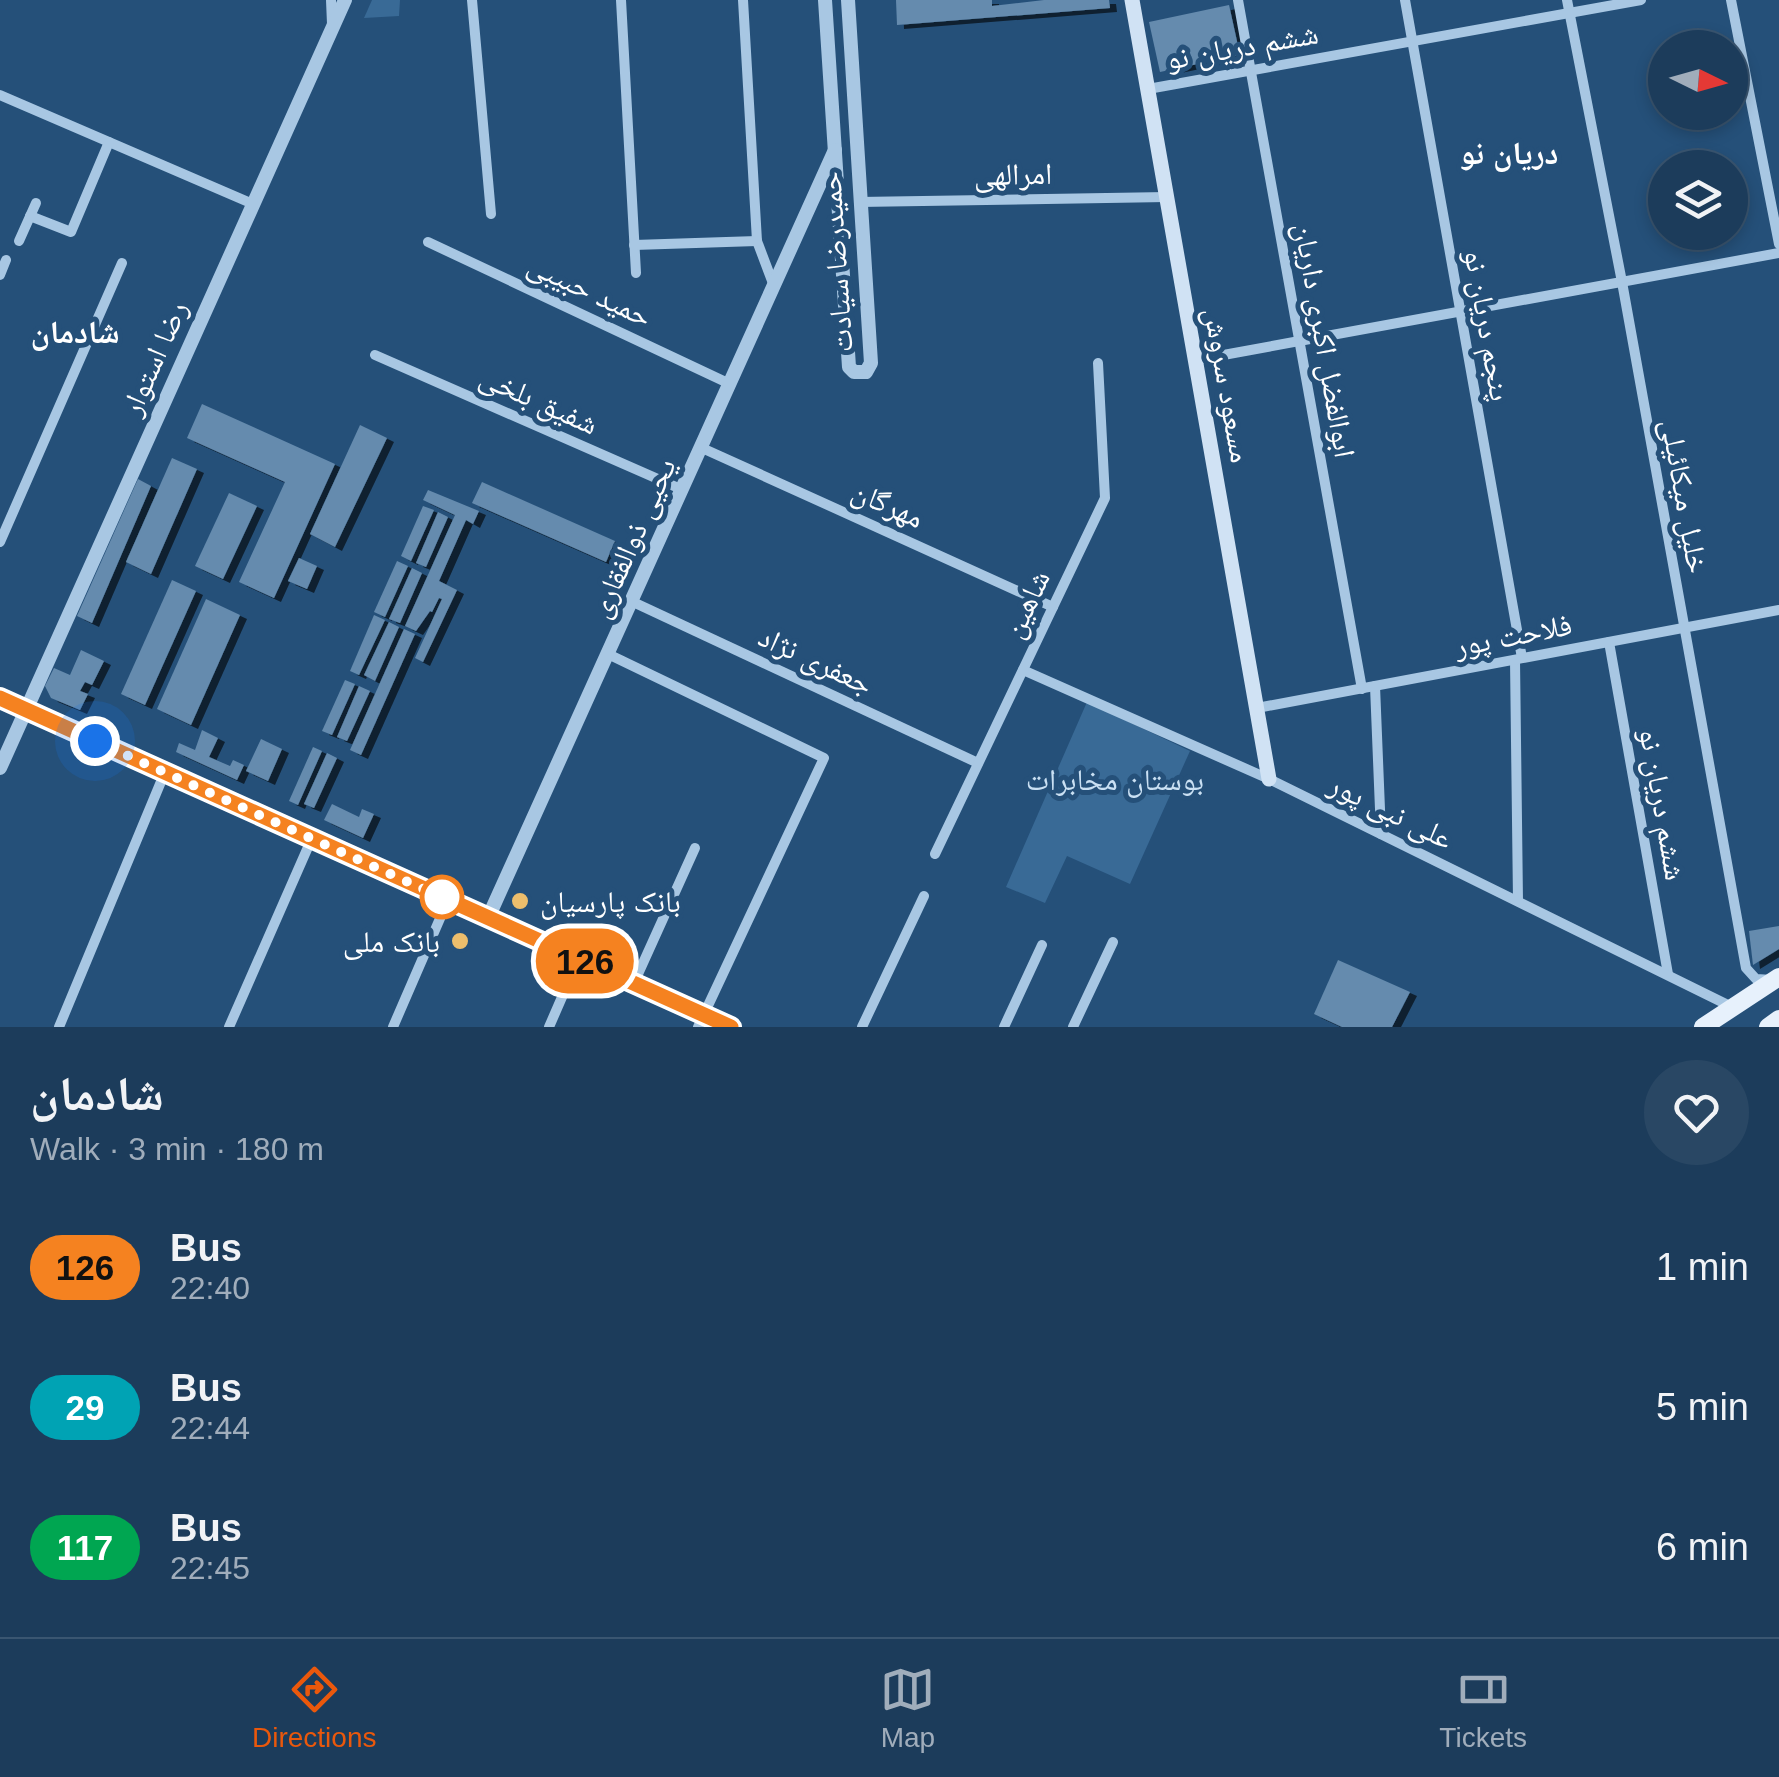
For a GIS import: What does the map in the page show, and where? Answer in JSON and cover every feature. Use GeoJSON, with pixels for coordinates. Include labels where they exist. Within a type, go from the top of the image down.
{"type":"FeatureCollection","features":[{"type":"Feature","properties":{"kind":"main road","name":"مسعود سروش"},"geometry":{"type":"LineString","coordinates":[[1132,0],[1270,779]]}},
{"type":"Feature","properties":{"kind":"main road"},"geometry":{"type":"LineString","coordinates":[[0,698],[634,983],[701,1021],[731,1027]]}},
{"type":"Feature","properties":{"kind":"main road"},"geometry":{"type":"LineString","coordinates":[[1702,1027],[1777,978]]}},
{"type":"Feature","properties":{"kind":"main road"},"geometry":{"type":"LineString","coordinates":[[1768,1027],[1779,1019]]}},
{"type":"Feature","properties":{"kind":"street","name":"رضا استوار"},"geometry":{"type":"LineString","coordinates":[[331,0],[333,28]]}},
{"type":"Feature","properties":{"kind":"street","name":"رضا استوار"},"geometry":{"type":"LineString","coordinates":[[0,768],[346,0]]}},
{"type":"Feature","properties":{"kind":"street"},"geometry":{"type":"LineString","coordinates":[[472,0],[491,214]]}},
{"type":"Feature","properties":{"kind":"street"},"geometry":{"type":"LineString","coordinates":[[622,0],[636,273]]}},
{"type":"Feature","properties":{"kind":"street"},"geometry":{"type":"LineString","coordinates":[[743,0],[757,241],[774,286]]}},
{"type":"Feature","properties":{"kind":"street","name":"حمیدرضا سیادت"},"geometry":{"type":"LineString","coordinates":[[825,0],[835,150]]}},
{"type":"Feature","properties":{"kind":"street","name":"حمیدرضا سیادت"},"geometry":{"type":"LineString","coordinates":[[830,179],[849,367],[866,372],[870,364],[848,0]]}},
{"type":"Feature","properties":{"kind":"street","name":"ابوالفضل اکبری داریان"},"geometry":{"type":"LineString","coordinates":[[1238,0],[1362,688]]}},
{"type":"Feature","properties":{"kind":"street","name":"پنجم دریان‌ نو"},"geometry":{"type":"LineString","coordinates":[[1406,0],[1518,659],[1518,901]]}},
{"type":"Feature","properties":{"kind":"street","name":"خلیل میکائیلی"},"geometry":{"type":"LineString","coordinates":[[1567,0],[1746,968],[1756,979],[1777,978]]}},
{"type":"Feature","properties":{"kind":"street","name":"ششم دریان‌ نو"},"geometry":{"type":"LineString","coordinates":[[1148,89],[1640,0]]}},
{"type":"Feature","properties":{"kind":"street"},"geometry":{"type":"LineString","coordinates":[[1730,0],[1779,244]]}},
{"type":"Feature","properties":{"kind":"street"},"geometry":{"type":"LineString","coordinates":[[0,96],[253,204]]}},
{"type":"Feature","properties":{"kind":"street"},"geometry":{"type":"LineString","coordinates":[[30,216],[71,232],[109,142]]}},
{"type":"Feature","properties":{"kind":"street","name":"یحیی ذوالفقاری"},"geometry":{"type":"LineString","coordinates":[[488,918],[774,286],[830,179],[835,150]]}},
{"type":"Feature","properties":{"kind":"street","name":"امرالهی"},"geometry":{"type":"LineString","coordinates":[[860,202],[1167,197]]}},
{"type":"Feature","properties":{"kind":"street"},"geometry":{"type":"LineString","coordinates":[[19,242],[36,203]]}},
{"type":"Feature","properties":{"kind":"street"},"geometry":{"type":"LineString","coordinates":[[634,245],[757,241]]}},
{"type":"Feature","properties":{"kind":"street","name":"حمید حبیبی"},"geometry":{"type":"LineString","coordinates":[[428,242],[730,384]]}},
{"type":"Feature","properties":{"kind":"street"},"geometry":{"type":"LineString","coordinates":[[1196,360],[1779,253]]}},
{"type":"Feature","properties":{"kind":"street"},"geometry":{"type":"LineString","coordinates":[[0,275],[6,260]]}},
{"type":"Feature","properties":{"kind":"street"},"geometry":{"type":"LineString","coordinates":[[0,542],[122,263]]}},
{"type":"Feature","properties":{"kind":"street","name":"شفیق بلخی"},"geometry":{"type":"LineString","coordinates":[[376,354],[683,490]]}},
{"type":"Feature","properties":{"kind":"street","name":"شاهین"},"geometry":{"type":"LineString","coordinates":[[935,854],[1104,498],[1098,363]]}},
{"type":"Feature","properties":{"kind":"street","name":"مهرگان"},"geometry":{"type":"LineString","coordinates":[[702,448],[1052,607]]}},
{"type":"Feature","properties":{"kind":"street","name":"جعفری نژاد"},"geometry":{"type":"LineString","coordinates":[[633,602],[978,763]]}},
{"type":"Feature","properties":{"kind":"street","name":"فلاحت پور"},"geometry":{"type":"LineString","coordinates":[[1257,708],[1779,610]]}},
{"type":"Feature","properties":{"kind":"street","name":"ششم دریان نو"},"geometry":{"type":"LineString","coordinates":[[1609,642],[1668,974]]}},
{"type":"Feature","properties":{"kind":"street"},"geometry":{"type":"LineString","coordinates":[[610,655],[824,758],[701,1021]]}},
{"type":"Feature","properties":{"kind":"street","name":"علی نبی پور"},"geometry":{"type":"LineString","coordinates":[[1022,670],[1270,779],[1732,1007]]}},
{"type":"Feature","properties":{"kind":"street"},"geometry":{"type":"LineString","coordinates":[[1375,686],[1381,834]]}},
{"type":"Feature","properties":{"kind":"street"},"geometry":{"type":"LineString","coordinates":[[59,1027],[165,772]]}},
{"type":"Feature","properties":{"kind":"street"},"geometry":{"type":"LineString","coordinates":[[229,1027],[312,838]]}},
{"type":"Feature","properties":{"kind":"street"},"geometry":{"type":"LineString","coordinates":[[634,983],[695,848]]}},
{"type":"Feature","properties":{"kind":"street"},"geometry":{"type":"LineString","coordinates":[[862,1027],[924,896]]}},
{"type":"Feature","properties":{"kind":"street"},"geometry":{"type":"LineString","coordinates":[[393,1027],[448,900]]}},
{"type":"Feature","properties":{"kind":"street"},"geometry":{"type":"LineString","coordinates":[[1073,1027],[1112,942]]}},
{"type":"Feature","properties":{"kind":"street"},"geometry":{"type":"LineString","coordinates":[[1004,1027],[1042,945]]}},
{"type":"Feature","properties":{"kind":"street"},"geometry":{"type":"LineString","coordinates":[[549,1027],[578,958]]}},
{"type":"Feature","properties":{"kind":"green space"},"geometry":{"type":"Polygon","coordinates":[[[372,0],[400,0],[399,16],[364,18],[372,0]]]}},
{"type":"Feature","properties":{"kind":"green space","name":"بوستان مخابرات"},"geometry":{"type":"Polygon","coordinates":[[[1087,702],[1190,751],[1130,884],[1067,856],[1045,903],[1006,887],[1087,702]]]}},
{"type":"Feature","properties":{"kind":"building"},"geometry":{"type":"Polygon","coordinates":[[[896,0],[992,0],[992,6],[1044,0],[1109,0],[1110,8],[897,25],[896,0]]]}},
{"type":"Feature","properties":{"kind":"building"},"geometry":{"type":"Polygon","coordinates":[[[1229,5],[1240,55],[1160,72],[1149,22],[1229,5]]]}},
{"type":"Feature","properties":{"kind":"building"},"geometry":{"type":"Polygon","coordinates":[[[202,404],[335,464],[274,598],[239,582],[285,482],[187,438],[202,404]]]}},
{"type":"Feature","properties":{"kind":"building"},"geometry":{"type":"Polygon","coordinates":[[[360,425],[387,438],[335,547],[310,534],[360,425]]]}},
{"type":"Feature","properties":{"kind":"building"},"geometry":{"type":"Polygon","coordinates":[[[172,458],[197,469],[151,574],[126,562],[172,458]]]}},
{"type":"Feature","properties":{"kind":"building"},"geometry":{"type":"Polygon","coordinates":[[[138,479],[151,486],[92,623],[77,616],[138,479]]]}},
{"type":"Feature","properties":{"kind":"building"},"geometry":{"type":"Polygon","coordinates":[[[482,482],[615,541],[606,562],[472,503],[482,482]]]}},
{"type":"Feature","properties":{"kind":"building"},"geometry":{"type":"Polygon","coordinates":[[[428,490],[479,511],[473,524],[466,520],[439,581],[457,590],[423,662],[415,658],[442,599],[416,631],[405,626],[455,515],[423,500],[428,490]]]}},
{"type":"Feature","properties":{"kind":"building"},"geometry":{"type":"Polygon","coordinates":[[[229,493],[257,506],[223,579],[195,566],[229,493]]]}},
{"type":"Feature","properties":{"kind":"building"},"geometry":{"type":"Polygon","coordinates":[[[423,506],[434,510],[411,561],[401,556],[423,506]]]}},
{"type":"Feature","properties":{"kind":"building"},"geometry":{"type":"Polygon","coordinates":[[[438,512],[448,517],[426,567],[416,563],[438,512]]]}},
{"type":"Feature","properties":{"kind":"building"},"geometry":{"type":"Polygon","coordinates":[[[299,558],[317,566],[307,589],[288,581],[299,558]]]}},
{"type":"Feature","properties":{"kind":"building"},"geometry":{"type":"Polygon","coordinates":[[[397,561],[408,566],[385,617],[374,612],[397,561]]]}},
{"type":"Feature","properties":{"kind":"building"},"geometry":{"type":"Polygon","coordinates":[[[412,568],[422,573],[400,623],[389,619],[412,568]]]}},
{"type":"Feature","properties":{"kind":"building"},"geometry":{"type":"Polygon","coordinates":[[[172,580],[196,591],[145,705],[121,694],[172,580]]]}},
{"type":"Feature","properties":{"kind":"building"},"geometry":{"type":"Polygon","coordinates":[[[206,599],[240,615],[191,725],[157,709],[206,599]]]}},
{"type":"Feature","properties":{"kind":"building"},"geometry":{"type":"Polygon","coordinates":[[[374,615],[385,620],[359,675],[350,671],[374,615]]]}},
{"type":"Feature","properties":{"kind":"building"},"geometry":{"type":"Polygon","coordinates":[[[389,622],[399,627],[375,681],[364,675],[389,622]]]}},
{"type":"Feature","properties":{"kind":"building"},"geometry":{"type":"Polygon","coordinates":[[[404,629],[415,634],[361,755],[350,750],[404,629]]]}},
{"type":"Feature","properties":{"kind":"building"},"geometry":{"type":"Polygon","coordinates":[[[81,650],[104,661],[92,685],[85,682],[80,691],[88,694],[80,710],[51,698],[45,686],[54,668],[70,675],[81,650]]]}},
{"type":"Feature","properties":{"kind":"building"},"geometry":{"type":"Polygon","coordinates":[[[345,680],[355,684],[332,735],[322,731],[345,680]]]}},
{"type":"Feature","properties":{"kind":"building"},"geometry":{"type":"Polygon","coordinates":[[[359,686],[370,691],[347,741],[337,737],[359,686]]]}},
{"type":"Feature","properties":{"kind":"building"},"geometry":{"type":"Polygon","coordinates":[[[202,730],[218,738],[209,757],[230,766],[233,760],[244,765],[237,780],[176,752],[179,743],[195,750],[202,730]]]}},
{"type":"Feature","properties":{"kind":"building"},"geometry":{"type":"Polygon","coordinates":[[[261,739],[282,749],[268,781],[246,771],[261,739]]]}},
{"type":"Feature","properties":{"kind":"building"},"geometry":{"type":"Polygon","coordinates":[[[313,747],[322,751],[298,805],[289,801],[313,747]]]}},
{"type":"Feature","properties":{"kind":"building"},"geometry":{"type":"Polygon","coordinates":[[[327,753],[337,758],[314,808],[304,804],[327,753]]]}},
{"type":"Feature","properties":{"kind":"building"},"geometry":{"type":"Polygon","coordinates":[[[332,804],[359,817],[362,809],[374,814],[363,838],[324,820],[332,804]]]}},
{"type":"Feature","properties":{"kind":"building"},"geometry":{"type":"Polygon","coordinates":[[[1779,926],[1779,949],[1753,965],[1749,931],[1779,926]]]}},
{"type":"Feature","properties":{"kind":"building"},"geometry":{"type":"Polygon","coordinates":[[[1338,960],[1410,992],[1392,1027],[1342,1027],[1314,1014],[1338,960]]]}},
{"type":"Feature","properties":{"kind":"bus line","name":"126"},"geometry":{"type":"LineString","coordinates":[[0,698],[731,1027]]}},
{"type":"Feature","properties":{"kind":"place","name":"بانک پارسیان"},"geometry":{"type":"Point","coordinates":[520,901]}},
{"type":"Feature","properties":{"kind":"place","name":"بانک ملی"},"geometry":{"type":"Point","coordinates":[460,941]}},
{"type":"Feature","properties":{"kind":"district","name":"دریان نو"},"geometry":{"type":"Point","coordinates":[1509,153]}},
{"type":"Feature","properties":{"kind":"district","name":"شادمان"},"geometry":{"type":"Point","coordinates":[75,332]}},
{"type":"Feature","properties":{"kind":"route"},"geometry":{"type":"LineString","coordinates":[[95,741],[448,900],[442,897]]}}]}
